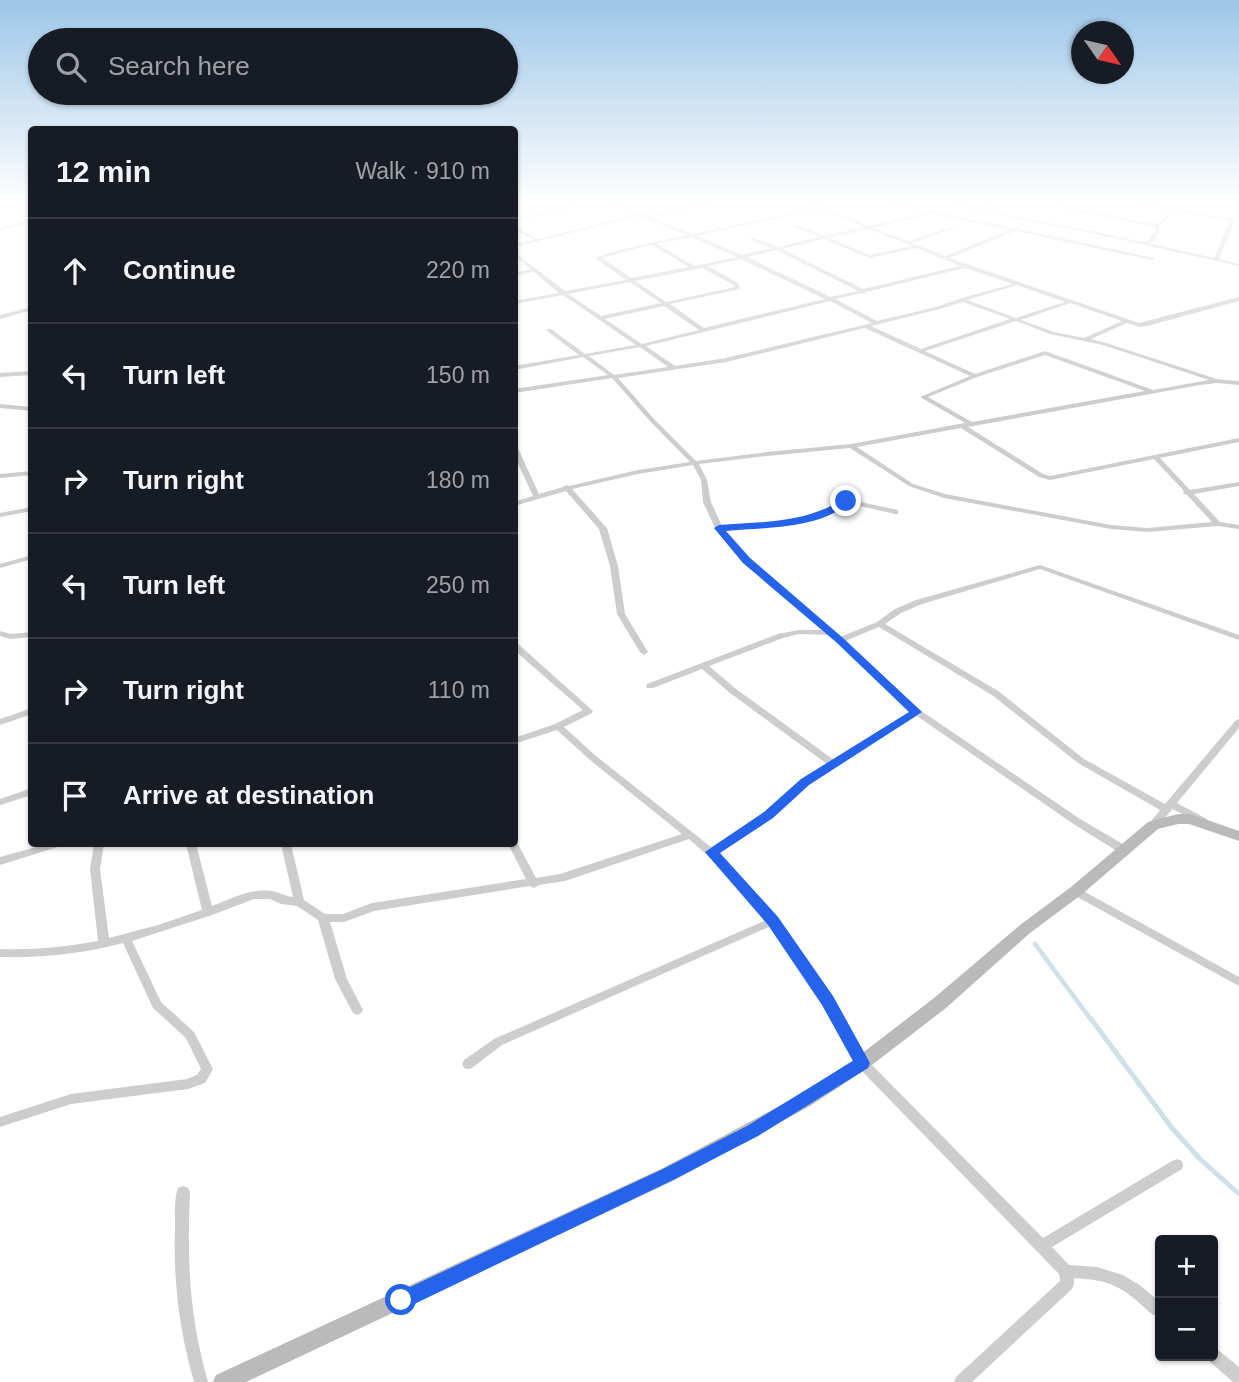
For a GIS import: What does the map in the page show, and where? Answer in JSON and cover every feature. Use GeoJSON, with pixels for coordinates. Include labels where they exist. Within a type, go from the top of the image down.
{"type":"FeatureCollection","features":[{"type":"Feature","properties":{"kind":"street"},"geometry":{"type":"LineString","coordinates":[[531,266],[562,292],[674,368]]}},
{"type":"Feature","properties":{"kind":"street"},"geometry":{"type":"LineString","coordinates":[[609,266],[702,329]]}},
{"type":"Feature","properties":{"kind":"street"},"geometry":{"type":"LineString","coordinates":[[763,266],[875,323]]}},
{"type":"Feature","properties":{"kind":"street"},"geometry":{"type":"LineString","coordinates":[[813,266],[864,292]]}},
{"type":"Feature","properties":{"kind":"street"},"geometry":{"type":"LineString","coordinates":[[518,367],[643,345],[963,266]]}},
{"type":"Feature","properties":{"kind":"street"},"geometry":{"type":"LineString","coordinates":[[966,266],[1139,325],[1239,299]]}},
{"type":"Feature","properties":{"kind":"street"},"geometry":{"type":"LineString","coordinates":[[518,302],[629,282],[692,267],[703,267],[736,284],[738,288],[600,318]]}},
{"type":"Feature","properties":{"kind":"street"},"geometry":{"type":"LineString","coordinates":[[518,274],[536,270]]}},
{"type":"Feature","properties":{"kind":"street"},"geometry":{"type":"LineString","coordinates":[[518,390],[752,354],[866,326],[1016,284]]}},
{"type":"Feature","properties":{"kind":"street"},"geometry":{"type":"LineString","coordinates":[[963,300],[1018,320],[1217,381],[1239,383]]}},
{"type":"Feature","properties":{"kind":"street"},"geometry":{"type":"LineString","coordinates":[[920,351],[1072,301]]}},
{"type":"Feature","properties":{"kind":"street"},"geometry":{"type":"LineString","coordinates":[[0,317],[28,309]]}},
{"type":"Feature","properties":{"kind":"street"},"geometry":{"type":"LineString","coordinates":[[1084,341],[1127,321]]}},
{"type":"Feature","properties":{"kind":"street"},"geometry":{"type":"LineString","coordinates":[[866,326],[975,376]]}},
{"type":"Feature","properties":{"kind":"street"},"geometry":{"type":"LineString","coordinates":[[549,330],[614,377],[696,464],[704,480],[707,502],[719,528],[746,561],[839,640],[917,712],[1076,821],[1124,850]]}},
{"type":"Feature","properties":{"kind":"street"},"geometry":{"type":"LineString","coordinates":[[971,424],[923,397],[975,376],[1045,353],[1077,367],[1155,393]]}},
{"type":"Feature","properties":{"kind":"street"},"geometry":{"type":"LineString","coordinates":[[2,377],[28,374]]}},
{"type":"Feature","properties":{"kind":"street"},"geometry":{"type":"LineString","coordinates":[[518,503],[566,487],[696,464],[797,450],[851,446],[1217,381]]}},
{"type":"Feature","properties":{"kind":"street"},"geometry":{"type":"LineString","coordinates":[[0,406],[28,409]]}},
{"type":"Feature","properties":{"kind":"street"},"geometry":{"type":"LineString","coordinates":[[962,426],[1041,476],[1062,477],[1239,440]]}},
{"type":"Feature","properties":{"kind":"street"},"geometry":{"type":"LineString","coordinates":[[851,446],[911,485],[954,498],[1111,527],[1147,530],[1218,524],[1239,527]]}},
{"type":"Feature","properties":{"kind":"street"},"geometry":{"type":"LineString","coordinates":[[518,455],[536,496]]}},
{"type":"Feature","properties":{"kind":"street"},"geometry":{"type":"LineString","coordinates":[[1155,456],[1186,493],[1218,524]]}},
{"type":"Feature","properties":{"kind":"street"},"geometry":{"type":"LineString","coordinates":[[0,476],[28,473]]}},
{"type":"Feature","properties":{"kind":"street"},"geometry":{"type":"LineString","coordinates":[[1186,493],[1239,484]]}},
{"type":"Feature","properties":{"kind":"street"},"geometry":{"type":"LineString","coordinates":[[566,487],[603,528],[614,566],[621,614],[644,652]]}},
{"type":"Feature","properties":{"kind":"street"},"geometry":{"type":"LineString","coordinates":[[719,528],[800,521],[846,501],[895,512]]}},
{"type":"Feature","properties":{"kind":"street"},"geometry":{"type":"LineString","coordinates":[[0,515],[28,510]]}},
{"type":"Feature","properties":{"kind":"street"},"geometry":{"type":"LineString","coordinates":[[0,566],[28,558]]}},
{"type":"Feature","properties":{"kind":"street"},"geometry":{"type":"LineString","coordinates":[[839,640],[880,624],[898,611],[919,602],[1040,567],[1239,638]]}},
{"type":"Feature","properties":{"kind":"street"},"geometry":{"type":"LineString","coordinates":[[880,624],[995,693],[1081,761],[1170,808],[1239,836]]}},
{"type":"Feature","properties":{"kind":"street"},"geometry":{"type":"LineString","coordinates":[[650,686],[781,636],[799,632],[831,633]]}},
{"type":"Feature","properties":{"kind":"street"},"geometry":{"type":"LineString","coordinates":[[0,633],[10,637],[28,635]]}},
{"type":"Feature","properties":{"kind":"street"},"geometry":{"type":"LineString","coordinates":[[518,648],[589,710],[586,715],[518,740]]}},
{"type":"Feature","properties":{"kind":"street"},"geometry":{"type":"LineString","coordinates":[[705,666],[733,691],[833,764]]}},
{"type":"Feature","properties":{"kind":"street"},"geometry":{"type":"LineString","coordinates":[[0,722],[28,712]]}},
{"type":"Feature","properties":{"kind":"street"},"geometry":{"type":"LineString","coordinates":[[711,852],[747,831],[805,782],[917,712]]}},
{"type":"Feature","properties":{"kind":"street"},"geometry":{"type":"LineString","coordinates":[[223,1382],[669,1174],[752,1131],[862,1063],[940,1003],[1025,929],[1076,891],[1153,825],[1170,808],[1239,722]]}},
{"type":"Feature","properties":{"kind":"street"},"geometry":{"type":"LineString","coordinates":[[558,726],[593,758],[711,852],[773,921],[827,1000],[862,1063],[1066,1271],[1067,1284],[961,1382]]}},
{"type":"Feature","properties":{"kind":"street"},"geometry":{"type":"LineString","coordinates":[[0,802],[28,792]]}},
{"type":"Feature","properties":{"kind":"street"},"geometry":{"type":"LineString","coordinates":[[1153,825],[1178,818],[1216,826]]}},
{"type":"Feature","properties":{"kind":"street"},"geometry":{"type":"LineString","coordinates":[[0,953],[33,954],[126,939],[253,895],[272,895],[281,900],[299,902],[323,918],[344,918],[372,907],[561,878],[691,835]]}},
{"type":"Feature","properties":{"kind":"street"},"geometry":{"type":"LineString","coordinates":[[0,861],[47,847]]}},
{"type":"Feature","properties":{"kind":"street"},"geometry":{"type":"LineString","coordinates":[[99,847],[95,869],[104,943]]}},
{"type":"Feature","properties":{"kind":"street"},"geometry":{"type":"LineString","coordinates":[[192,847],[208,912]]}},
{"type":"Feature","properties":{"kind":"street"},"geometry":{"type":"LineString","coordinates":[[287,847],[299,902]]}},
{"type":"Feature","properties":{"kind":"street"},"geometry":{"type":"LineString","coordinates":[[515,847],[534,884]]}},
{"type":"Feature","properties":{"kind":"street"},"geometry":{"type":"LineString","coordinates":[[1076,891],[1239,982]]}},
{"type":"Feature","properties":{"kind":"street"},"geometry":{"type":"LineString","coordinates":[[323,918],[341,979],[358,1010]]}},
{"type":"Feature","properties":{"kind":"street"},"geometry":{"type":"LineString","coordinates":[[468,1064],[511,1037],[773,921]]}},
{"type":"Feature","properties":{"kind":"street"},"geometry":{"type":"LineString","coordinates":[[0,1122],[71,1099],[188,1084],[201,1079],[207,1069],[196,1044],[190,1035],[157,1005],[126,939]]}},
{"type":"Feature","properties":{"kind":"street"},"geometry":{"type":"LineString","coordinates":[[1041,1246],[1177,1166]]}},
{"type":"Feature","properties":{"kind":"street"},"geometry":{"type":"LineString","coordinates":[[183,1192],[181,1276],[193,1357],[201,1382]]}},
{"type":"Feature","properties":{"kind":"street"},"geometry":{"type":"LineString","coordinates":[[1066,1271],[1104,1272],[1123,1280],[1155,1307]]}},
{"type":"Feature","properties":{"kind":"street"},"geometry":{"type":"LineString","coordinates":[[1218,1359],[1239,1377]]}},
{"type":"Feature","properties":{"kind":"waterway"},"geometry":{"type":"LineString","coordinates":[[1035,944],[1092,1021]]}},
{"type":"Feature","properties":{"kind":"waterway"},"geometry":{"type":"LineString","coordinates":[[1091,1019],[1172,1128],[1200,1159],[1239,1194]]}},
{"type":"Feature","properties":{"kind":"route"},"geometry":{"type":"LineString","coordinates":[[401,1300],[669,1174],[752,1131],[862,1063],[827,1000],[773,921],[711,852],[747,831],[805,782],[917,712],[797,602],[746,561],[719,528],[800,521],[846,501]]}}]}
